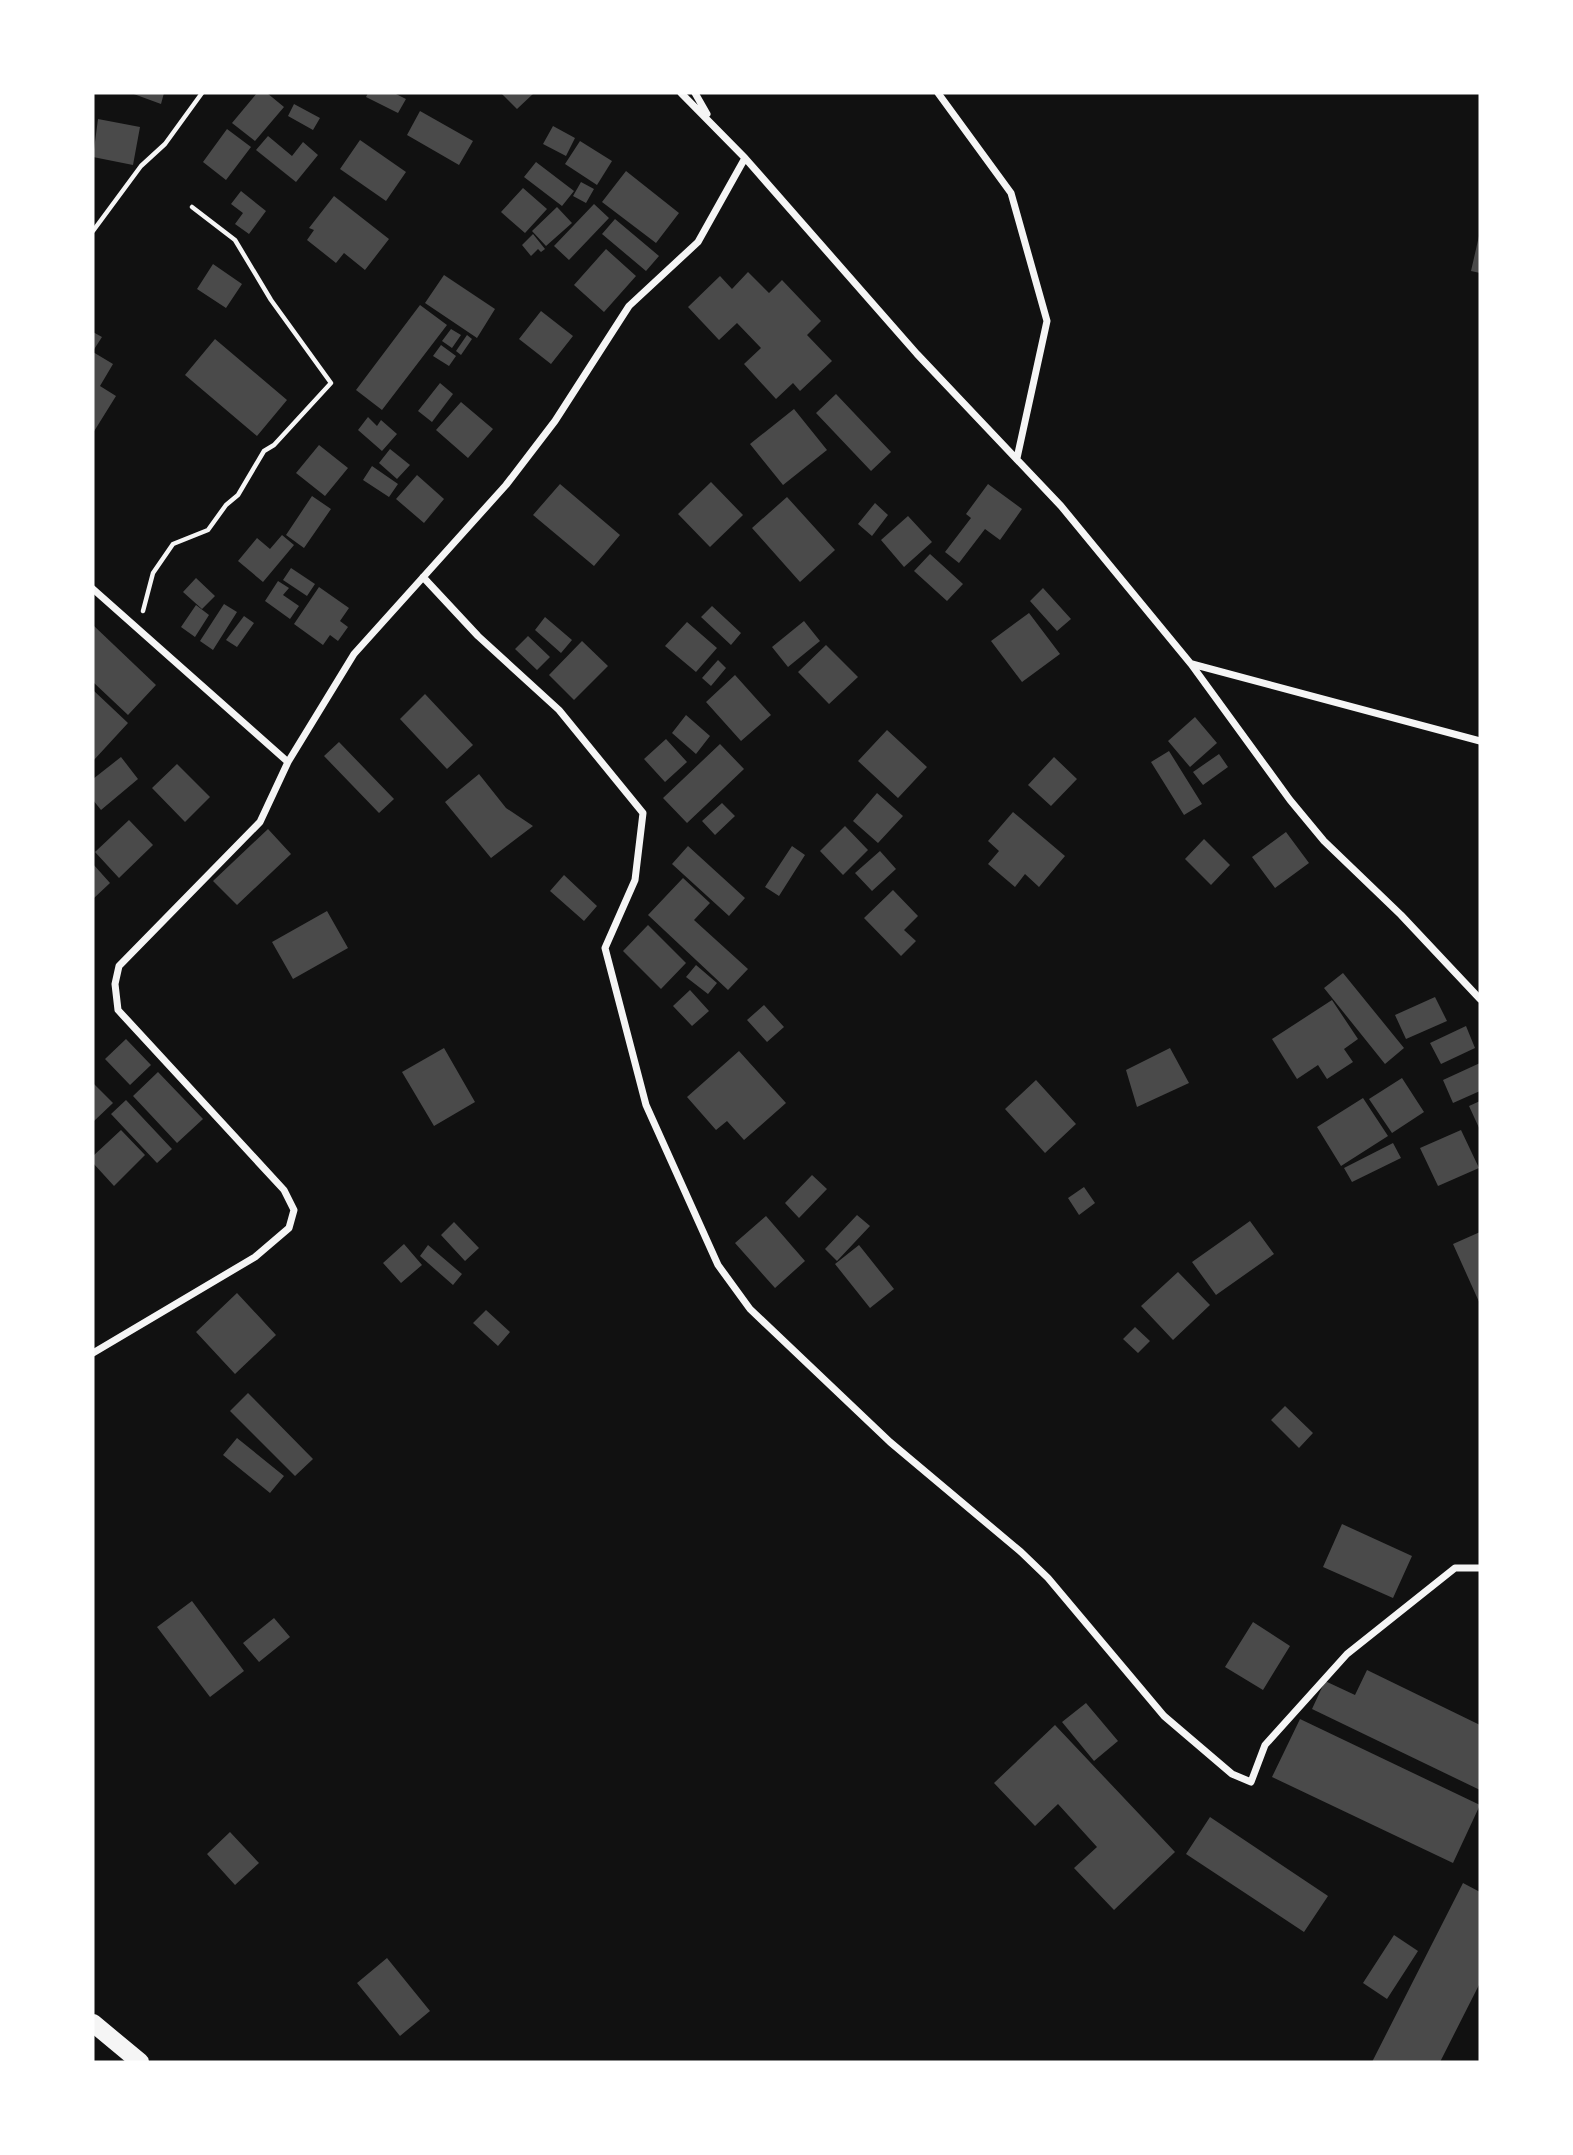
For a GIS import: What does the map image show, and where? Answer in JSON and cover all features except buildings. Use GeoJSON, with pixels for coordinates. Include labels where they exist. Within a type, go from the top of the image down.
{"type":"FeatureCollection","features":[{"type":"Feature","properties":{"kind":"main road"},"geometry":{"type":"LineString","coordinates":[[93,2023],[140,2062]]}},
{"type":"Feature","properties":{"kind":"street"},"geometry":{"type":"LineString","coordinates":[[681,93],[745,158],[917,354],[1060,506],[1191,664],[1290,800],[1324,841],[1401,915],[1480,999]]}},
{"type":"Feature","properties":{"kind":"street"},"geometry":{"type":"LineString","coordinates":[[695,93],[713,124]]}},
{"type":"Feature","properties":{"kind":"street"},"geometry":{"type":"LineString","coordinates":[[938,93],[1011,193],[1047,321],[1017,458]]}},
{"type":"Feature","properties":{"kind":"street"},"geometry":{"type":"LineString","coordinates":[[93,1353],[256,1257],[289,1228],[294,1210],[284,1190],[118,1010],[115,984],[119,966],[261,822],[288,762],[354,654],[481,517],[555,421],[629,306],[698,242],[745,158]]}},
{"type":"Feature","properties":{"kind":"street"},"geometry":{"type":"LineString","coordinates":[[423,577],[478,636],[559,710],[643,813],[635,880],[605,948],[646,1105],[718,1265],[750,1309],[890,1442],[1039,1569],[1164,1716],[1232,1774],[1251,1782],[1265,1745],[1347,1654],[1455,1568],[1480,1568]]}},
{"type":"Feature","properties":{"kind":"street"},"geometry":{"type":"LineString","coordinates":[[93,589],[213,699],[288,762]]}},
{"type":"Feature","properties":{"kind":"street"},"geometry":{"type":"LineString","coordinates":[[1191,664],[1480,741]]}},
{"type":"Feature","properties":{"kind":"path"},"geometry":{"type":"LineString","coordinates":[[93,231],[141,166],[165,144],[202,93]]}},
{"type":"Feature","properties":{"kind":"path"},"geometry":{"type":"LineString","coordinates":[[138,628],[153,573],[173,544],[208,530],[226,505],[238,495],[264,451],[274,445],[331,383],[271,300],[234,240],[192,207]]}}]}
